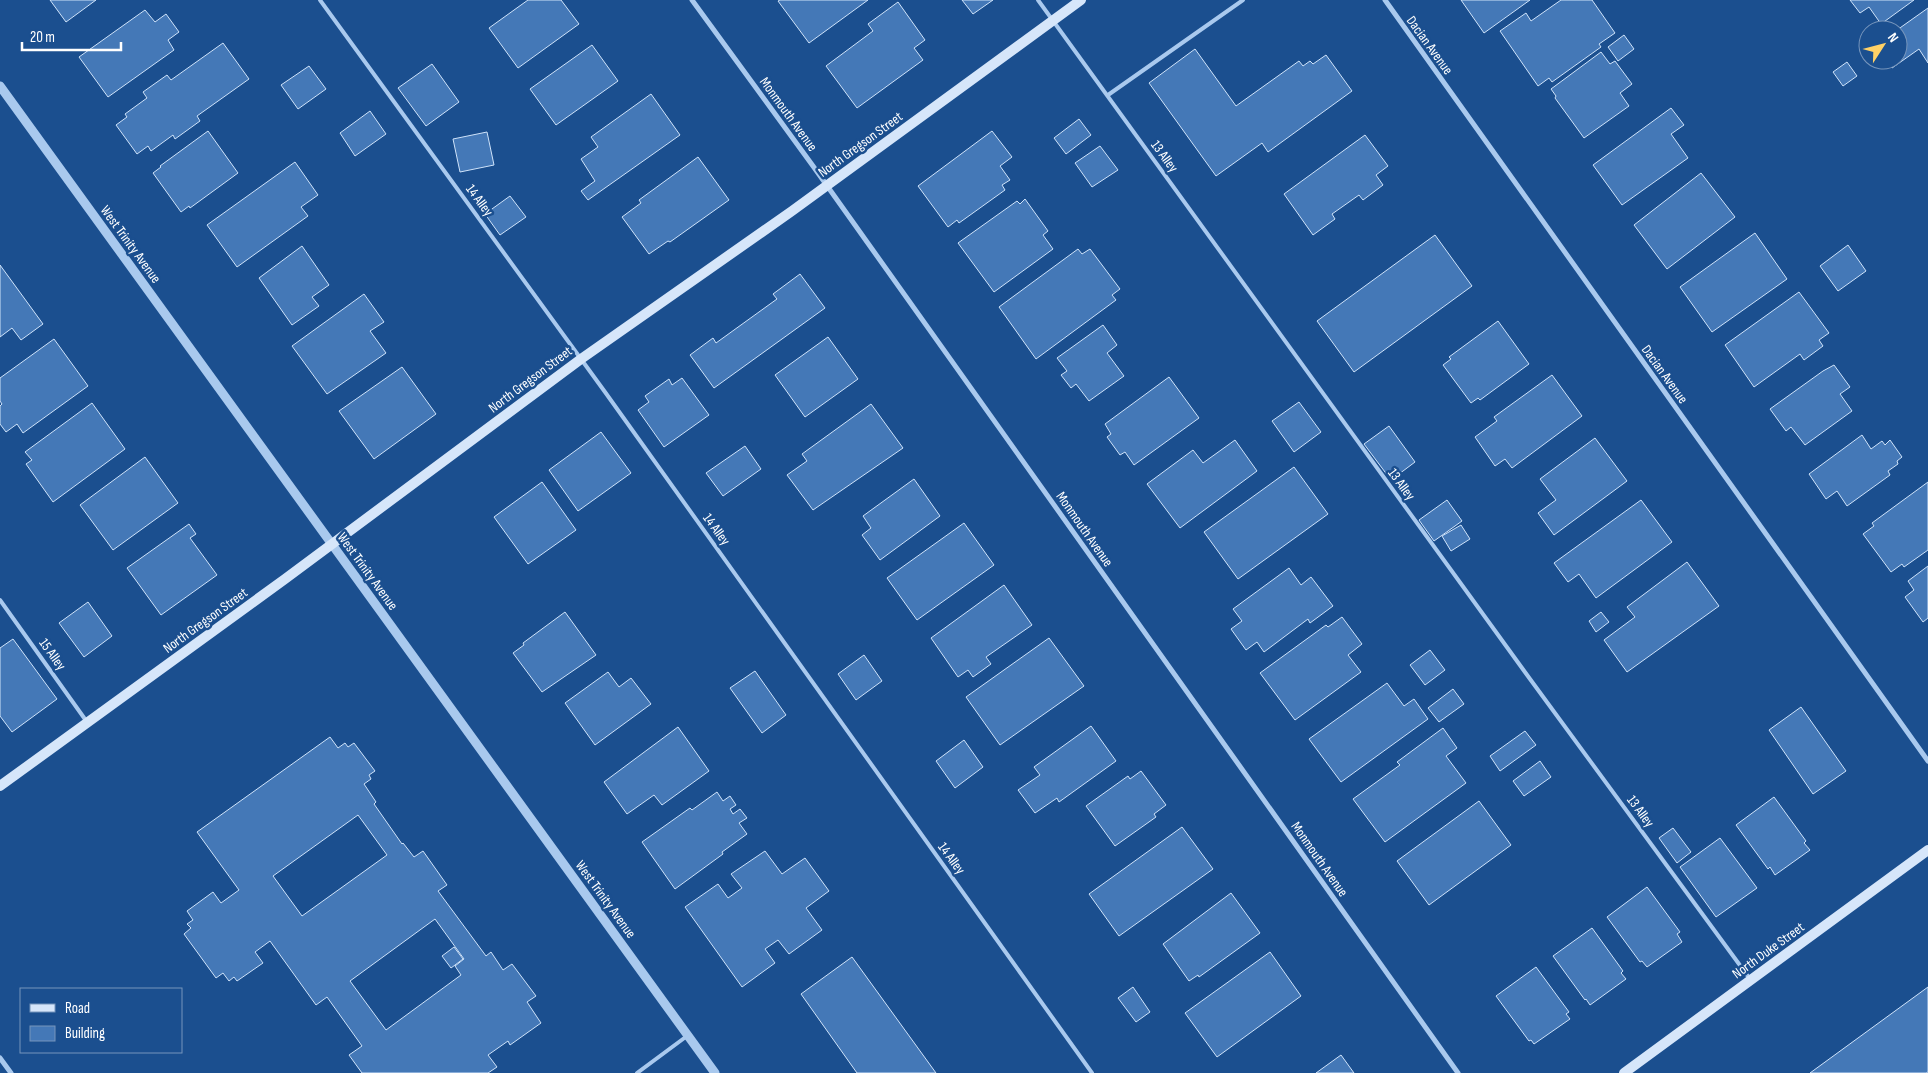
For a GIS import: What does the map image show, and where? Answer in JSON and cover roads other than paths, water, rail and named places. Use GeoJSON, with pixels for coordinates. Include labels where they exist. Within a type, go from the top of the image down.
{"type":"FeatureCollection","features":[{"type":"Feature","properties":{"kind":"main road","name":"North Gregson Street"},"geometry":{"type":"LineString","coordinates":[[0,786],[332,544],[581,359],[826,186],[1081,0]]}},
{"type":"Feature","properties":{"kind":"main road","name":"North Duke Street"},"geometry":{"type":"LineString","coordinates":[[1624,1073],[1928,850]]}},
{"type":"Feature","properties":{"kind":"street","name":"Monmouth Avenue"},"geometry":{"type":"LineString","coordinates":[[692,0],[1458,1073]]}},
{"type":"Feature","properties":{"kind":"street","name":"Dacian Avenue"},"geometry":{"type":"LineString","coordinates":[[1384,0],[1928,761]]}},
{"type":"Feature","properties":{"kind":"street","name":"West Trinity Avenue"},"geometry":{"type":"LineString","coordinates":[[0,86],[715,1073]]}},
{"type":"Feature","properties":{"kind":"street"},"geometry":{"type":"LineString","coordinates":[[0,1058],[11,1073]]}},
{"type":"Feature","properties":{"kind":"lane","name":"14 Alley"},"geometry":{"type":"LineString","coordinates":[[320,0],[581,359],[1092,1073]]}},
{"type":"Feature","properties":{"kind":"lane","name":"13 Alley"},"geometry":{"type":"LineString","coordinates":[[1038,0],[1524,671],[1751,980]]}},
{"type":"Feature","properties":{"kind":"lane"},"geometry":{"type":"LineString","coordinates":[[1108,95],[1243,0]]}},
{"type":"Feature","properties":{"kind":"lane","name":"15 Alley"},"geometry":{"type":"LineString","coordinates":[[0,600],[87,722]]}},
{"type":"Feature","properties":{"kind":"lane"},"geometry":{"type":"LineString","coordinates":[[637,1073],[688,1035]]}}]}
